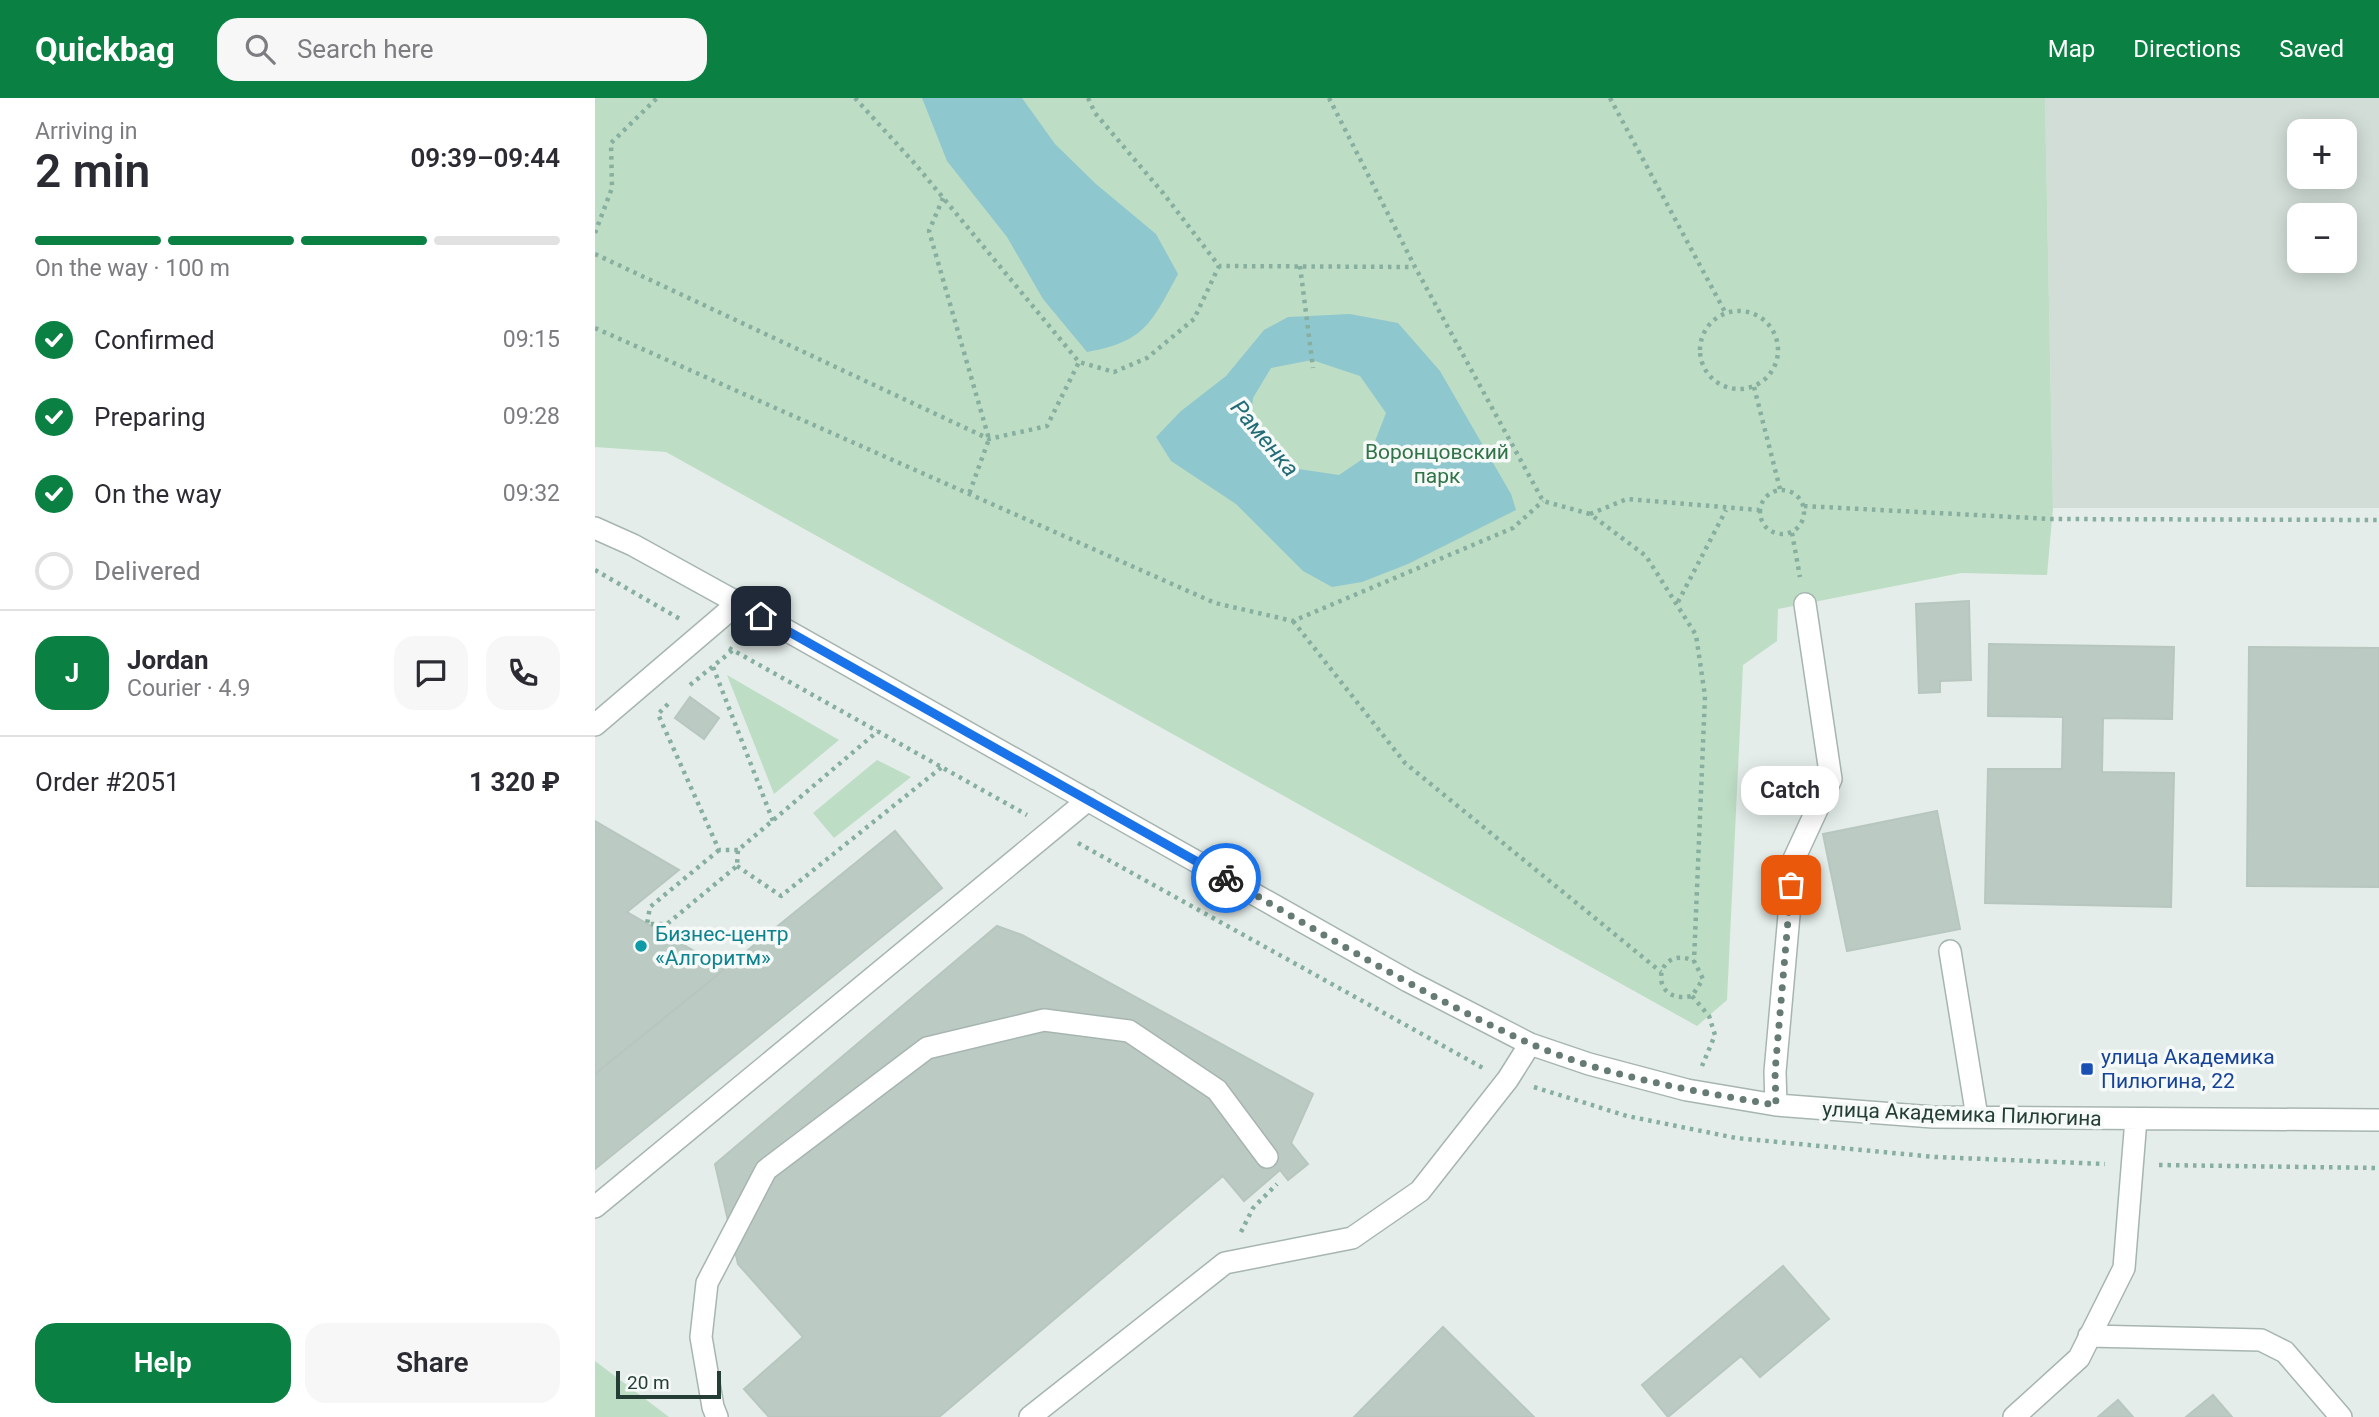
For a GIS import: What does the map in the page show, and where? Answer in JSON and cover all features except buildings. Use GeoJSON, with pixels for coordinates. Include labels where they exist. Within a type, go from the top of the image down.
{"type":"FeatureCollection","features":[{"type":"Feature","properties":{"kind":"street","name":"улица Академика Пилюгина"},"geometry":{"type":"LineString","coordinates":[[595,528],[633,545],[738,603],[1408,981],[1530,1044],[1589,1064],[1686,1090],[1776,1105],[1977,1117],[2379,1120]]}},
{"type":"Feature","properties":{"kind":"street"},"geometry":{"type":"LineString","coordinates":[[595,725],[738,603]]}},
{"type":"Feature","properties":{"kind":"street"},"geometry":{"type":"LineString","coordinates":[[1776,1105],[1775,1072],[1794,859],[1831,779],[1805,604]]}},
{"type":"Feature","properties":{"kind":"street"},"geometry":{"type":"LineString","coordinates":[[595,1207],[1088,800]]}},
{"type":"Feature","properties":{"kind":"street"},"geometry":{"type":"LineString","coordinates":[[1950,951],[1977,1117]]}},
{"type":"Feature","properties":{"kind":"street"},"geometry":{"type":"LineString","coordinates":[[717,1417],[701,1337],[707,1283],[766,1170],[926,1048],[1044,1020],[1129,1031],[1217,1090],[1267,1157]]}},
{"type":"Feature","properties":{"kind":"street"},"geometry":{"type":"LineString","coordinates":[[1030,1417],[1225,1263],[1352,1238],[1420,1191],[1508,1079],[1530,1044]]}},
{"type":"Feature","properties":{"kind":"street"},"geometry":{"type":"LineString","coordinates":[[2014,1417],[2079,1358],[2124,1268],[2136,1119]]}},
{"type":"Feature","properties":{"kind":"street"},"geometry":{"type":"LineString","coordinates":[[2089,1336],[2261,1340],[2285,1352],[2341,1417]]}},
{"type":"Feature","properties":{"kind":"path"},"geometry":{"type":"LineString","coordinates":[[595,233],[612,188],[611,143],[657,98]]}},
{"type":"Feature","properties":{"kind":"path"},"geometry":{"type":"LineString","coordinates":[[855,98],[943,198],[1079,362],[1114,372],[1147,358],[1194,319],[1219,266]]}},
{"type":"Feature","properties":{"kind":"path"},"geometry":{"type":"LineString","coordinates":[[1088,98],[1095,113],[1163,193],[1219,266]]}},
{"type":"Feature","properties":{"kind":"path"},"geometry":{"type":"LineString","coordinates":[[1293,621],[1405,763],[1661,972],[1662,985],[1669,995],[1680,999],[1692,996],[1703,979],[1694,961],[1705,696],[1696,635],[1678,601],[1646,556],[1590,514],[1543,501],[1415,267],[1329,98]]}},
{"type":"Feature","properties":{"kind":"path"},"geometry":{"type":"LineString","coordinates":[[1610,98],[1725,312]]}},
{"type":"Feature","properties":{"kind":"path"},"geometry":{"type":"LineString","coordinates":[[943,198],[929,231],[989,439],[969,494]]}},
{"type":"Feature","properties":{"kind":"path"},"geometry":{"type":"LineString","coordinates":[[595,254],[989,439],[1047,426],[1079,362]]}},
{"type":"Feature","properties":{"kind":"path"},"geometry":{"type":"LineString","coordinates":[[1219,266],[1415,267]]}},
{"type":"Feature","properties":{"kind":"path"},"geometry":{"type":"LineString","coordinates":[[1300,266],[1313,368]]}},
{"type":"Feature","properties":{"kind":"path"},"geometry":{"type":"LineString","coordinates":[[1725,312],[1756,312],[1778,335],[1777,366],[1754,387],[1723,387],[1701,365],[1702,333],[1725,312]]}},
{"type":"Feature","properties":{"kind":"path"},"geometry":{"type":"LineString","coordinates":[[595,328],[1216,603],[1293,621],[1513,528],[1543,501]]}},
{"type":"Feature","properties":{"kind":"path"},"geometry":{"type":"LineString","coordinates":[[1754,387],[1780,489]]}},
{"type":"Feature","properties":{"kind":"path"},"geometry":{"type":"LineString","coordinates":[[1780,489],[1795,493],[1804,506],[1803,522],[1791,533],[1776,534],[1763,525],[1759,510],[1766,495],[1780,489]]}},
{"type":"Feature","properties":{"kind":"path"},"geometry":{"type":"LineString","coordinates":[[1590,514],[1627,499],[1726,510],[1759,510]]}},
{"type":"Feature","properties":{"kind":"path"},"geometry":{"type":"LineString","coordinates":[[1804,506],[2051,519],[2379,520]]}},
{"type":"Feature","properties":{"kind":"path"},"geometry":{"type":"LineString","coordinates":[[1678,601],[1726,510]]}},
{"type":"Feature","properties":{"kind":"path"},"geometry":{"type":"LineString","coordinates":[[1791,533],[1805,604]]}},
{"type":"Feature","properties":{"kind":"path"},"geometry":{"type":"LineString","coordinates":[[686,689],[733,650]]}},
{"type":"Feature","properties":{"kind":"path"},"geometry":{"type":"LineString","coordinates":[[713,667],[773,821]]}},
{"type":"Feature","properties":{"kind":"path"},"geometry":{"type":"LineString","coordinates":[[676,697],[658,714],[719,850]]}},
{"type":"Feature","properties":{"kind":"path"},"geometry":{"type":"LineString","coordinates":[[738,850],[737,866],[667,924],[647,924],[650,907],[719,850],[738,850],[878,731]]}},
{"type":"Feature","properties":{"kind":"path"},"geometry":{"type":"LineString","coordinates":[[737,866],[782,896],[942,767]]}},
{"type":"Feature","properties":{"kind":"path"},"geometry":{"type":"LineString","coordinates":[[1661,972],[1675,958],[1685,957],[1694,961]]}},
{"type":"Feature","properties":{"kind":"path"},"geometry":{"type":"LineString","coordinates":[[1692,996],[1709,1016],[1715,1035],[1698,1072]]}},
{"type":"Feature","properties":{"kind":"path"},"geometry":{"type":"LineString","coordinates":[[1253,1208],[1282,1179]]}},
{"type":"Feature","properties":{"kind":"shaded area"},"geometry":{"type":"Polygon","coordinates":[[[2045,98],[2379,98],[2379,508],[2053,508],[2045,98]]]}},
{"type":"Feature","properties":{"kind":"green space","name":"Воронцовский парк"},"geometry":{"type":"Polygon","coordinates":[[[595,98],[2045,98],[2053,508],[2047,575],[1961,573],[1778,609],[1777,641],[1743,665],[1727,1000],[1697,1026],[666,452],[595,447],[595,98]]]}},
{"type":"Feature","properties":{"kind":"green space"},"geometry":{"type":"Polygon","coordinates":[[[727,675],[839,740],[774,794],[727,675]]]}},
{"type":"Feature","properties":{"kind":"green space"},"geometry":{"type":"Polygon","coordinates":[[[877,760],[911,777],[834,838],[813,813],[877,760]]]}},
{"type":"Feature","properties":{"kind":"green space"},"geometry":{"type":"Polygon","coordinates":[[[595,1361],[669,1417],[595,1417],[595,1361]]]}},
{"type":"Feature","properties":{"kind":"water"},"geometry":{"type":"Polygon","coordinates":[[[922,98],[1022,98],[1055,144],[1096,184],[1156,234],[1178,274],[1145,327],[1122,342],[1087,352],[1043,299],[1007,237],[947,161],[922,98]]]}},
{"type":"Feature","properties":{"kind":"water"},"geometry":{"type":"Polygon","coordinates":[[[1350,314],[1398,323],[1440,371],[1511,494],[1516,510],[1408,564],[1362,582],[1332,587],[1303,571],[1236,504],[1171,461],[1156,437],[1181,411],[1226,376],[1264,330],[1288,317],[1350,314]],[[1312,360],[1271,368],[1253,398],[1249,435],[1285,467],[1339,475],[1370,454],[1386,413],[1360,376],[1312,360]]]}},
{"type":"Feature","properties":{"kind":"way so far"},"geometry":{"type":"LineString","coordinates":[[1226,878],[1408,981],[1530,1044],[1589,1064],[1686,1090],[1776,1105],[1775,1072],[1791,885]]}},
{"type":"Feature","properties":{"kind":"place","name":"Catch"},"geometry":{"type":"Point","coordinates":[1791,885]}},
{"type":"Feature","properties":{"kind":"place","name":"Бизнес-центр «Алгоритм»"},"geometry":{"type":"Point","coordinates":[641,946]}},
{"type":"Feature","properties":{"kind":"place","name":"улица Академика Пилюгина, 22"},"geometry":{"type":"Point","coordinates":[2087,1069]}},
{"type":"Feature","properties":{"kind":"route"},"geometry":{"type":"LineString","coordinates":[[761,616],[1226,878]]}},
{"type":"Feature","properties":{"kind":"water label","name":"Раменка"},"geometry":{"type":"Point","coordinates":[1265,438]}}]}
